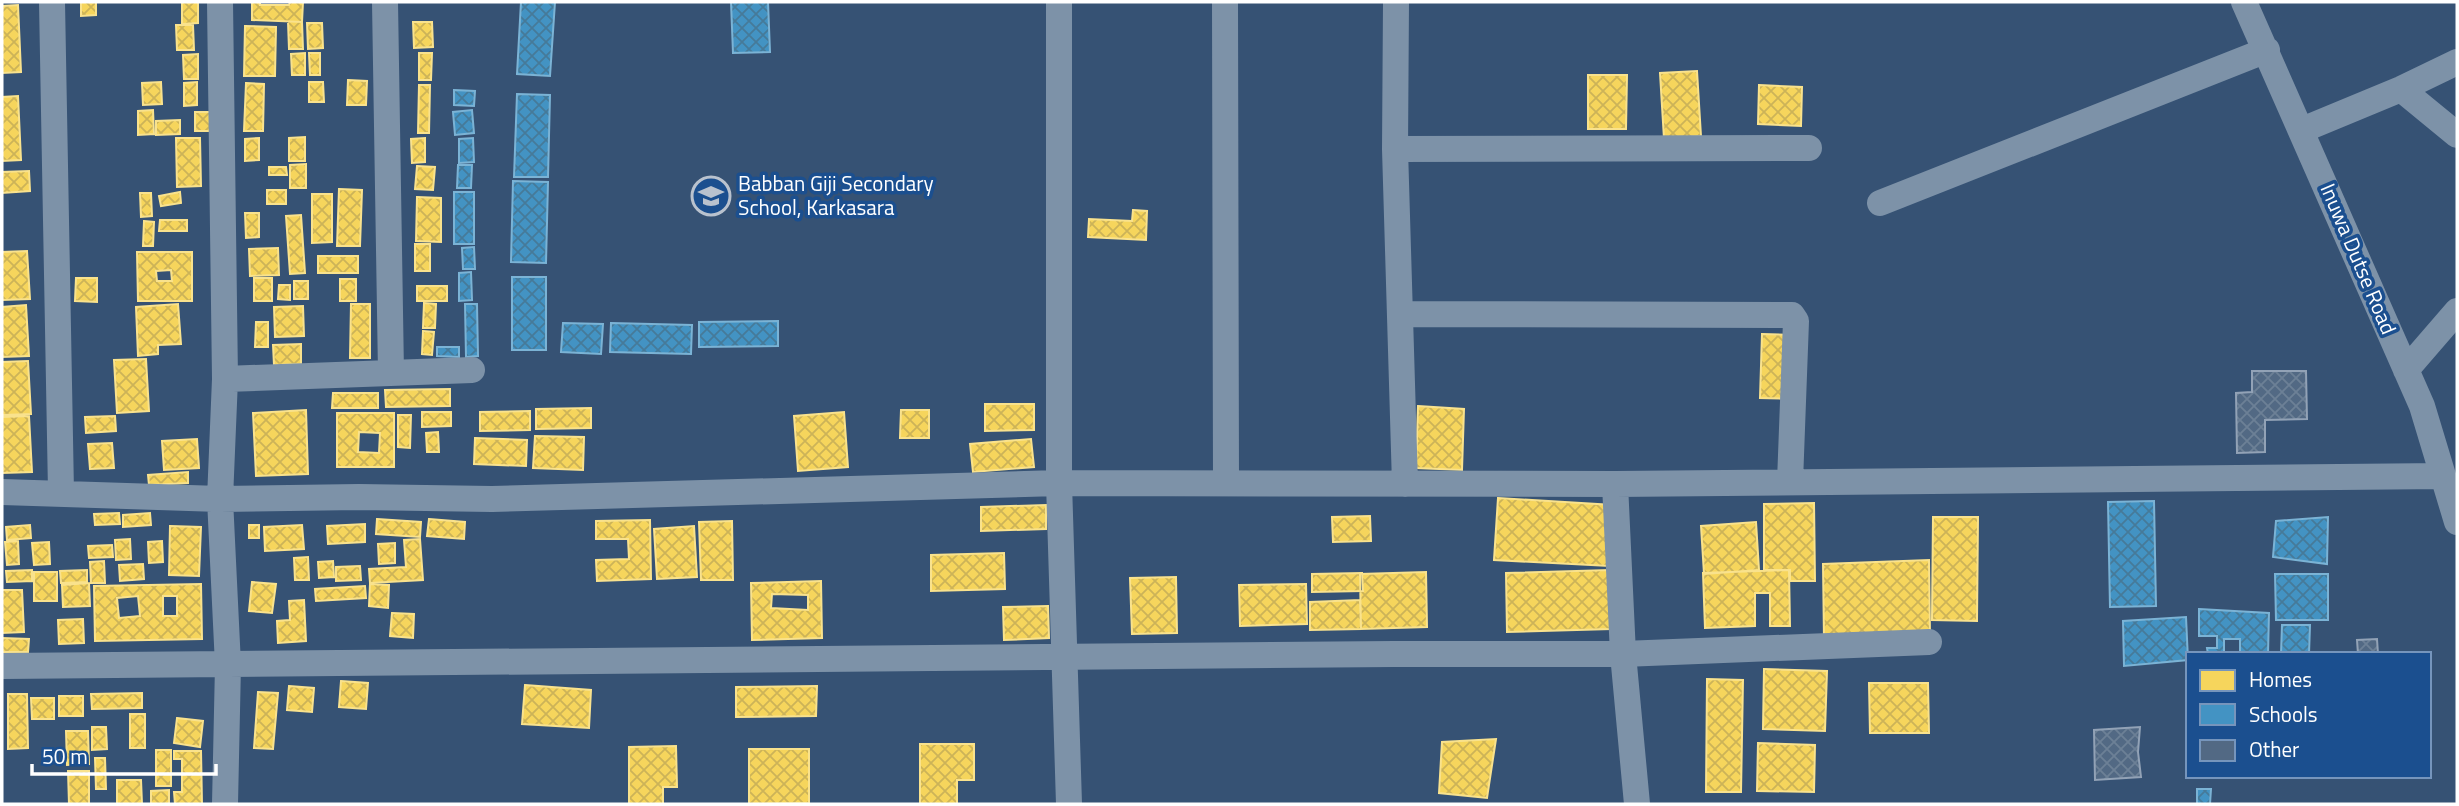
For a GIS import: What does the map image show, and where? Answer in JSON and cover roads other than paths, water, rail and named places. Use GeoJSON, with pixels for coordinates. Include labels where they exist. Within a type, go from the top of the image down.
{"type":"FeatureCollection","features":[{"type":"Feature","properties":{"kind":"street"},"geometry":{"type":"LineString","coordinates":[[52,2],[61,492]]}},
{"type":"Feature","properties":{"kind":"street"},"geometry":{"type":"LineString","coordinates":[[220,2],[225,379],[220,499],[228,665],[225,804]]}},
{"type":"Feature","properties":{"kind":"street"},"geometry":{"type":"LineString","coordinates":[[385,2],[391,373]]}},
{"type":"Feature","properties":{"kind":"street"},"geometry":{"type":"LineString","coordinates":[[1059,2],[1059,483],[1069,804]]}},
{"type":"Feature","properties":{"kind":"street"},"geometry":{"type":"LineString","coordinates":[[1226,2],[1226,483]]}},
{"type":"Feature","properties":{"kind":"street"},"geometry":{"type":"LineString","coordinates":[[1396,2],[1395,149],[1405,484]]}},
{"type":"Feature","properties":{"kind":"street","name":"Inuwa Dutse Road"},"geometry":{"type":"LineString","coordinates":[[2244,2],[2423,406],[2457,522]]}},
{"type":"Feature","properties":{"kind":"street"},"geometry":{"type":"LineString","coordinates":[[1880,203],[2267,50]]}},
{"type":"Feature","properties":{"kind":"street"},"geometry":{"type":"LineString","coordinates":[[2302,130],[2401,89],[2457,62]]}},
{"type":"Feature","properties":{"kind":"street"},"geometry":{"type":"LineString","coordinates":[[2401,89],[2457,135]]}},
{"type":"Feature","properties":{"kind":"street"},"geometry":{"type":"LineString","coordinates":[[1395,149],[1809,148]]}},
{"type":"Feature","properties":{"kind":"street"},"geometry":{"type":"LineString","coordinates":[[2406,370],[2457,311]]}},
{"type":"Feature","properties":{"kind":"street"},"geometry":{"type":"LineString","coordinates":[[1400,314],[1792,315],[1796,321],[1790,482]]}},
{"type":"Feature","properties":{"kind":"street"},"geometry":{"type":"LineString","coordinates":[[225,379],[472,370]]}},
{"type":"Feature","properties":{"kind":"street"},"geometry":{"type":"LineString","coordinates":[[2,492],[220,499],[492,499],[1059,483],[1615,485],[2443,476]]}},
{"type":"Feature","properties":{"kind":"street"},"geometry":{"type":"LineString","coordinates":[[1615,485],[1623,654],[1637,804]]}},
{"type":"Feature","properties":{"kind":"street"},"geometry":{"type":"LineString","coordinates":[[2,666],[1623,654],[1929,642]]}},
{"type":"Feature","properties":{"kind":"place","name":"Babban Giji Secondary School, Karkasara"},"geometry":{"type":"Point","coordinates":[711,196]}}]}
